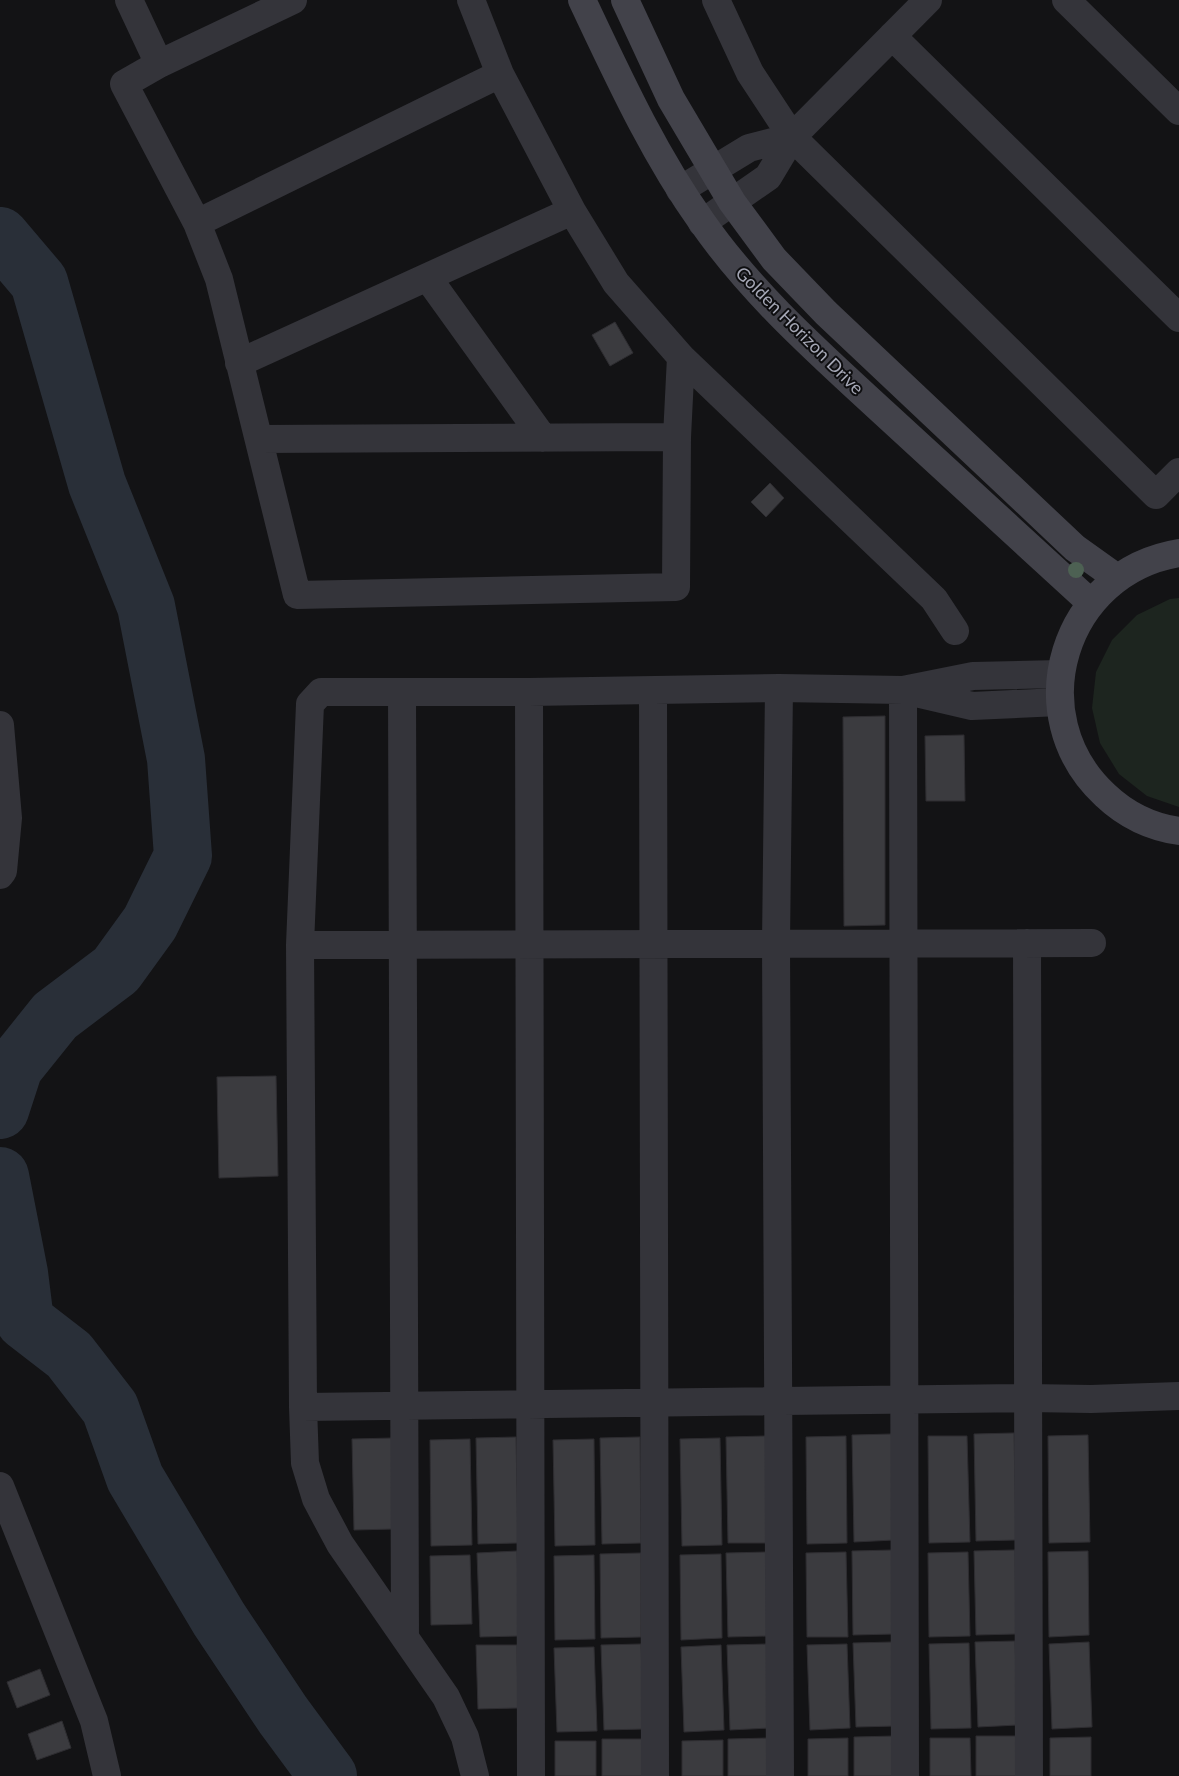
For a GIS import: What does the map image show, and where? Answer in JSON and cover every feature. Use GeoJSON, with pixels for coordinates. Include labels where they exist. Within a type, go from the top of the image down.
{"type":"FeatureCollection","features":[{"type":"Feature","properties":{"kind":"street"},"geometry":{"type":"LineString","coordinates":[[129,0],[159,64]]}},
{"type":"Feature","properties":{"kind":"street"},"geometry":{"type":"LineString","coordinates":[[293,0],[159,64],[124,84],[197,224],[219,279],[297,595],[676,587],[677,437],[681,357]]}},
{"type":"Feature","properties":{"kind":"street"},"geometry":{"type":"LineString","coordinates":[[471,0],[500,74],[572,211],[616,283],[681,357],[934,599],[955,632]]}},
{"type":"Feature","properties":{"kind":"street","name":"Golden Horizon Drive"},"geometry":{"type":"LineString","coordinates":[[582,0],[638,118],[680,190],[702,223],[748,282],[804,339],[1091,603]]}},
{"type":"Feature","properties":{"kind":"street","name":"Golden Horizon Drive"},"geometry":{"type":"LineString","coordinates":[[625,0],[671,100],[732,202],[774,259],[826,313],[1075,548],[1118,578]]}},
{"type":"Feature","properties":{"kind":"street"},"geometry":{"type":"LineString","coordinates":[[716,0],[750,73],[792,137],[1156,495],[1179,472]]}},
{"type":"Feature","properties":{"kind":"street"},"geometry":{"type":"LineString","coordinates":[[702,223],[768,177],[792,137],[928,0]]}},
{"type":"Feature","properties":{"kind":"street"},"geometry":{"type":"LineString","coordinates":[[1066,0],[1179,111]]}},
{"type":"Feature","properties":{"kind":"street"},"geometry":{"type":"LineString","coordinates":[[892,36],[1179,318]]}},
{"type":"Feature","properties":{"kind":"street"},"geometry":{"type":"LineString","coordinates":[[197,224],[500,74]]}},
{"type":"Feature","properties":{"kind":"street"},"geometry":{"type":"LineString","coordinates":[[680,190],[749,148],[792,137]]}},
{"type":"Feature","properties":{"kind":"street"},"geometry":{"type":"LineString","coordinates":[[239,363],[572,211]]}},
{"type":"Feature","properties":{"kind":"street"},"geometry":{"type":"LineString","coordinates":[[428,278],[543,438]]}},
{"type":"Feature","properties":{"kind":"street"},"geometry":{"type":"LineString","coordinates":[[258,438],[677,437]]}},
{"type":"Feature","properties":{"kind":"street"},"geometry":{"type":"LineString","coordinates":[[1179,553],[1140,565],[1118,578],[1091,603],[1066,649],[1060,674],[1059,702],[1063,726],[1070,748],[1081,768],[1096,787],[1113,803],[1132,816],[1154,825],[1179,831]]}},
{"type":"Feature","properties":{"kind":"street"},"geometry":{"type":"LineString","coordinates":[[903,690],[973,676],[1060,674]]}},
{"type":"Feature","properties":{"kind":"street"},"geometry":{"type":"LineString","coordinates":[[476,1776],[465,1737],[446,1697],[340,1544],[316,1499],[305,1463],[300,945],[310,704],[320,692],[653,691],[779,688],[903,690],[972,706],[1059,702]]}},
{"type":"Feature","properties":{"kind":"street"},"geometry":{"type":"LineString","coordinates":[[779,688],[776,943],[780,1776]]}},
{"type":"Feature","properties":{"kind":"street"},"geometry":{"type":"LineString","coordinates":[[903,690],[905,1776]]}},
{"type":"Feature","properties":{"kind":"street"},"geometry":{"type":"LineString","coordinates":[[653,691],[655,1776]]}},
{"type":"Feature","properties":{"kind":"street"},"geometry":{"type":"LineString","coordinates":[[402,692],[405,1637]]}},
{"type":"Feature","properties":{"kind":"street"},"geometry":{"type":"LineString","coordinates":[[529,692],[531,1776]]}},
{"type":"Feature","properties":{"kind":"street"},"geometry":{"type":"LineString","coordinates":[[0,725],[8,818],[3,871],[0,875]]}},
{"type":"Feature","properties":{"kind":"street"},"geometry":{"type":"LineString","coordinates":[[1027,943],[1029,1776]]}},
{"type":"Feature","properties":{"kind":"street"},"geometry":{"type":"LineString","coordinates":[[300,945],[1092,943]]}},
{"type":"Feature","properties":{"kind":"street"},"geometry":{"type":"LineString","coordinates":[[303,1407],[905,1399],[1028,1398],[1090,1400],[1179,1396]]}},
{"type":"Feature","properties":{"kind":"street"},"geometry":{"type":"LineString","coordinates":[[0,1486],[94,1721],[107,1776]]}},
{"type":"Feature","properties":{"kind":"shaded area"},"geometry":{"type":"Polygon","coordinates":[[[1179,598],[1179,807],[1147,796],[1119,774],[1100,743],[1092,708],[1096,672],[1112,640],[1137,615],[1170,599],[1179,598]]]}},
{"type":"Feature","properties":{"kind":"building"},"geometry":{"type":"Polygon","coordinates":[[[615,322],[633,353],[610,366],[592,335],[615,322]]]}},
{"type":"Feature","properties":{"kind":"building"},"geometry":{"type":"Polygon","coordinates":[[[770,483],[784,498],[766,517],[751,502],[770,483]]]}},
{"type":"Feature","properties":{"kind":"building"},"geometry":{"type":"Polygon","coordinates":[[[885,716],[885,925],[844,926],[843,717],[885,716]]]}},
{"type":"Feature","properties":{"kind":"building"},"geometry":{"type":"Polygon","coordinates":[[[964,735],[965,801],[926,801],[925,736],[964,735]]]}},
{"type":"Feature","properties":{"kind":"building"},"geometry":{"type":"Polygon","coordinates":[[[276,1076],[278,1176],[219,1178],[217,1077],[276,1076]]]}},
{"type":"Feature","properties":{"kind":"building"},"geometry":{"type":"Polygon","coordinates":[[[1014,1433],[1016,1540],[976,1541],[974,1434],[1014,1433]]]}},
{"type":"Feature","properties":{"kind":"building"},"geometry":{"type":"Polygon","coordinates":[[[892,1434],[894,1540],[854,1542],[852,1435],[892,1434]]]}},
{"type":"Feature","properties":{"kind":"building"},"geometry":{"type":"Polygon","coordinates":[[[1088,1435],[1090,1542],[1049,1543],[1048,1436],[1088,1435]]]}},
{"type":"Feature","properties":{"kind":"building"},"geometry":{"type":"Polygon","coordinates":[[[766,1436],[768,1543],[728,1543],[726,1437],[766,1436]]]}},
{"type":"Feature","properties":{"kind":"building"},"geometry":{"type":"Polygon","coordinates":[[[846,1436],[847,1543],[807,1544],[806,1437],[846,1436]]]}},
{"type":"Feature","properties":{"kind":"building"},"geometry":{"type":"Polygon","coordinates":[[[928,1436],[967,1436],[970,1542],[929,1543],[928,1436]]]}},
{"type":"Feature","properties":{"kind":"building"},"geometry":{"type":"Polygon","coordinates":[[[516,1437],[518,1543],[478,1544],[476,1438],[516,1437]]]}},
{"type":"Feature","properties":{"kind":"building"},"geometry":{"type":"Polygon","coordinates":[[[640,1437],[641,1543],[602,1544],[600,1438],[640,1437]]]}},
{"type":"Feature","properties":{"kind":"building"},"geometry":{"type":"Polygon","coordinates":[[[393,1438],[394,1529],[354,1530],[352,1439],[393,1438]]]}},
{"type":"Feature","properties":{"kind":"building"},"geometry":{"type":"Polygon","coordinates":[[[720,1438],[722,1545],[682,1546],[680,1439],[720,1438]]]}},
{"type":"Feature","properties":{"kind":"building"},"geometry":{"type":"Polygon","coordinates":[[[470,1439],[472,1545],[431,1546],[430,1440],[470,1439]]]}},
{"type":"Feature","properties":{"kind":"building"},"geometry":{"type":"Polygon","coordinates":[[[594,1439],[595,1545],[555,1546],[553,1440],[594,1439]]]}},
{"type":"Feature","properties":{"kind":"building"},"geometry":{"type":"Polygon","coordinates":[[[893,1550],[894,1634],[853,1635],[852,1551],[893,1550]]]}},
{"type":"Feature","properties":{"kind":"building"},"geometry":{"type":"Polygon","coordinates":[[[1015,1550],[1016,1634],[976,1635],[974,1551],[1015,1550]]]}},
{"type":"Feature","properties":{"kind":"building"},"geometry":{"type":"Polygon","coordinates":[[[517,1551],[520,1636],[480,1637],[477,1553],[517,1551]]]}},
{"type":"Feature","properties":{"kind":"building"},"geometry":{"type":"Polygon","coordinates":[[[1088,1551],[1089,1635],[1049,1637],[1048,1552],[1088,1551]]]}},
{"type":"Feature","properties":{"kind":"building"},"geometry":{"type":"Polygon","coordinates":[[[767,1552],[768,1636],[728,1637],[726,1553],[767,1552]]]}},
{"type":"Feature","properties":{"kind":"building"},"geometry":{"type":"Polygon","coordinates":[[[846,1552],[848,1637],[807,1637],[806,1553],[846,1552]]]}},
{"type":"Feature","properties":{"kind":"building"},"geometry":{"type":"Polygon","coordinates":[[[968,1552],[970,1636],[929,1637],[928,1553],[968,1552]]]}},
{"type":"Feature","properties":{"kind":"building"},"geometry":{"type":"Polygon","coordinates":[[[641,1553],[641,1637],[601,1638],[600,1554],[641,1553]]]}},
{"type":"Feature","properties":{"kind":"building"},"geometry":{"type":"Polygon","coordinates":[[[721,1554],[722,1638],[681,1640],[680,1555],[721,1554]]]}},
{"type":"Feature","properties":{"kind":"building"},"geometry":{"type":"Polygon","coordinates":[[[470,1555],[472,1624],[431,1625],[430,1556],[470,1555]]]}},
{"type":"Feature","properties":{"kind":"building"},"geometry":{"type":"Polygon","coordinates":[[[594,1555],[595,1639],[555,1640],[554,1556],[594,1555]]]}},
{"type":"Feature","properties":{"kind":"building"},"geometry":{"type":"Polygon","coordinates":[[[1015,1641],[1018,1725],[978,1727],[975,1642],[1015,1641]]]}},
{"type":"Feature","properties":{"kind":"building"},"geometry":{"type":"Polygon","coordinates":[[[893,1642],[896,1726],[856,1727],[853,1643],[893,1642]]]}},
{"type":"Feature","properties":{"kind":"building"},"geometry":{"type":"Polygon","coordinates":[[[1089,1642],[1092,1727],[1052,1729],[1049,1644],[1089,1642]]]}},
{"type":"Feature","properties":{"kind":"building"},"geometry":{"type":"Polygon","coordinates":[[[969,1643],[971,1728],[931,1729],[929,1644],[969,1643]]]}},
{"type":"Feature","properties":{"kind":"building"},"geometry":{"type":"Polygon","coordinates":[[[641,1644],[644,1729],[604,1730],[601,1645],[641,1644]]]}},
{"type":"Feature","properties":{"kind":"building"},"geometry":{"type":"Polygon","coordinates":[[[767,1644],[770,1728],[730,1730],[727,1645],[767,1644]]]}},
{"type":"Feature","properties":{"kind":"building"},"geometry":{"type":"Polygon","coordinates":[[[847,1644],[850,1728],[810,1730],[807,1645],[847,1644]]]}},
{"type":"Feature","properties":{"kind":"building"},"geometry":{"type":"Polygon","coordinates":[[[476,1645],[517,1645],[518,1708],[478,1709],[476,1645]]]}},
{"type":"Feature","properties":{"kind":"building"},"geometry":{"type":"Polygon","coordinates":[[[721,1645],[724,1730],[684,1732],[681,1647],[721,1645]]]}},
{"type":"Feature","properties":{"kind":"building"},"geometry":{"type":"Polygon","coordinates":[[[594,1647],[597,1731],[557,1732],[554,1648],[594,1647]]]}},
{"type":"Feature","properties":{"kind":"building"},"geometry":{"type":"Polygon","coordinates":[[[40,1669],[50,1695],[17,1708],[7,1682],[40,1669]]]}},
{"type":"Feature","properties":{"kind":"building"},"geometry":{"type":"Polygon","coordinates":[[[62,1721],[71,1748],[37,1760],[28,1734],[62,1721]]]}},
{"type":"Feature","properties":{"kind":"building"},"geometry":{"type":"Polygon","coordinates":[[[895,1736],[895,1776],[854,1776],[854,1737],[895,1736]]]}},
{"type":"Feature","properties":{"kind":"building"},"geometry":{"type":"Polygon","coordinates":[[[976,1736],[1017,1736],[1017,1776],[976,1776],[976,1736]]]}},
{"type":"Feature","properties":{"kind":"building"},"geometry":{"type":"Polygon","coordinates":[[[1091,1737],[1091,1776],[1050,1776],[1050,1738],[1091,1737]]]}},
{"type":"Feature","properties":{"kind":"building"},"geometry":{"type":"Polygon","coordinates":[[[769,1738],[769,1776],[728,1776],[728,1739],[769,1738]]]}},
{"type":"Feature","properties":{"kind":"building"},"geometry":{"type":"Polygon","coordinates":[[[848,1738],[848,1776],[808,1776],[808,1739],[848,1738]]]}},
{"type":"Feature","properties":{"kind":"building"},"geometry":{"type":"Polygon","coordinates":[[[930,1738],[970,1738],[971,1776],[930,1776],[930,1738]]]}},
{"type":"Feature","properties":{"kind":"building"},"geometry":{"type":"Polygon","coordinates":[[[602,1739],[643,1739],[643,1776],[602,1776],[602,1739]]]}},
{"type":"Feature","properties":{"kind":"building"},"geometry":{"type":"Polygon","coordinates":[[[723,1740],[723,1776],[682,1776],[682,1741],[723,1740]]]}},
{"type":"Feature","properties":{"kind":"building"},"geometry":{"type":"Polygon","coordinates":[[[555,1741],[596,1741],[596,1776],[555,1776],[555,1741]]]}},
{"type":"Feature","properties":{"kind":"waterway"},"geometry":{"type":"LineString","coordinates":[[0,236],[39,282],[97,484],[146,606],[176,759],[183,856],[150,923],[116,970],[55,1016],[14,1067],[0,1110]]}},
{"type":"Feature","properties":{"kind":"waterway"},"geometry":{"type":"LineString","coordinates":[[0,1176],[19,1273],[25,1321],[69,1355],[110,1408],[135,1478],[219,1619],[283,1715],[328,1776]]}}]}
